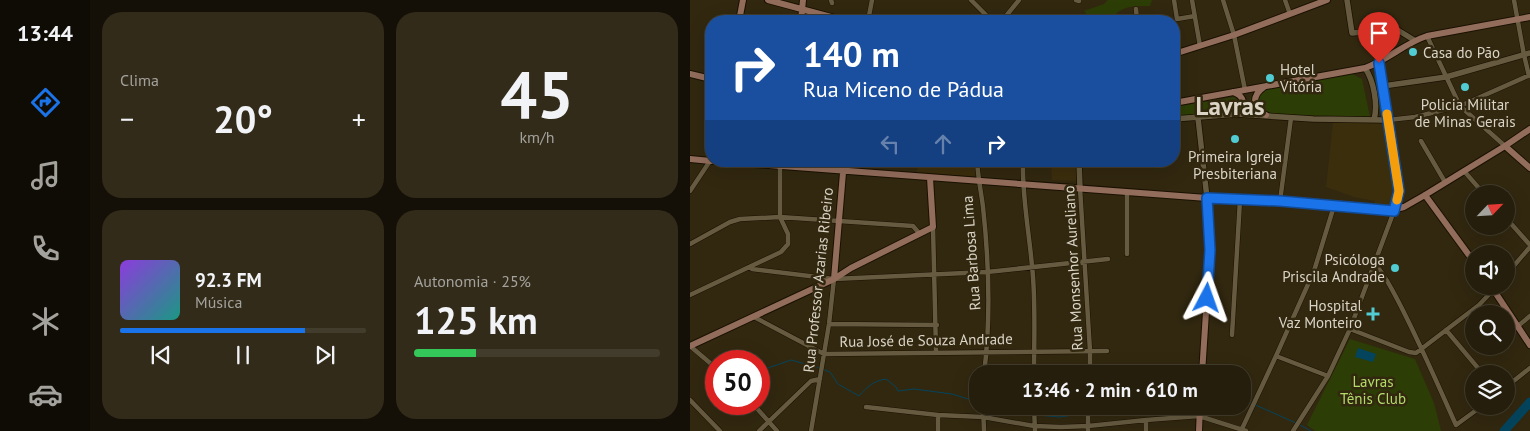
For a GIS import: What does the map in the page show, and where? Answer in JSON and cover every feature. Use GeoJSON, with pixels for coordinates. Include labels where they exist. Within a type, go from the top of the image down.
{"type":"FeatureCollection","features":[{"type":"Feature","properties":{"kind":"main road"},"geometry":{"type":"LineString","coordinates":[[740,15],[743,0]]}},
{"type":"Feature","properties":{"kind":"main road"},"geometry":{"type":"LineString","coordinates":[[768,0],[826,15]]}},
{"type":"Feature","properties":{"kind":"main road"},"geometry":{"type":"LineString","coordinates":[[801,15],[803,0]]}},
{"type":"Feature","properties":{"kind":"main road"},"geometry":{"type":"LineString","coordinates":[[1180,52],[1234,35],[1327,0]]}},
{"type":"Feature","properties":{"kind":"main road"},"geometry":{"type":"LineString","coordinates":[[1180,102],[1365,68],[1379,63],[1414,40],[1530,17]]}},
{"type":"Feature","properties":{"kind":"main road"},"geometry":{"type":"LineString","coordinates":[[690,74],[705,78]]}},
{"type":"Feature","properties":{"kind":"main road"},"geometry":{"type":"LineString","coordinates":[[1265,86],[1258,92],[1254,102],[1257,109],[1266,115]]}},
{"type":"Feature","properties":{"kind":"main road"},"geometry":{"type":"LineString","coordinates":[[1233,92],[1241,96],[1244,102],[1243,108],[1237,114]]}},
{"type":"Feature","properties":{"kind":"main road"},"geometry":{"type":"LineString","coordinates":[[807,167],[930,178],[1207,198],[1280,201],[1394,211],[1425,196],[1530,129]]}},
{"type":"Feature","properties":{"kind":"main road"},"geometry":{"type":"LineString","coordinates":[[1505,146],[1530,168]]}},
{"type":"Feature","properties":{"kind":"main road"},"geometry":{"type":"LineString","coordinates":[[690,159],[705,160]]}},
{"type":"Feature","properties":{"kind":"main road","name":"Rua Professor Azarias Ribeiro"},"geometry":{"type":"LineString","coordinates":[[834,279],[843,167]]}},
{"type":"Feature","properties":{"kind":"main road"},"geometry":{"type":"LineString","coordinates":[[690,346],[820,286],[851,268],[933,227],[930,178]]}},
{"type":"Feature","properties":{"kind":"main road"},"geometry":{"type":"LineString","coordinates":[[1425,196],[1465,250]]}},
{"type":"Feature","properties":{"kind":"main road"},"geometry":{"type":"LineString","coordinates":[[1203,365],[1210,250],[1207,198]]}},
{"type":"Feature","properties":{"kind":"main road"},"geometry":{"type":"LineString","coordinates":[[1499,295],[1530,345]]}},
{"type":"Feature","properties":{"kind":"main road"},"geometry":{"type":"LineString","coordinates":[[1199,431],[1200,416]]}},
{"type":"Feature","properties":{"kind":"street"},"geometry":{"type":"LineString","coordinates":[[869,15],[872,0]]}},
{"type":"Feature","properties":{"kind":"street"},"geometry":{"type":"LineString","coordinates":[[971,0],[986,15]]}},
{"type":"Feature","properties":{"kind":"street"},"geometry":{"type":"LineString","coordinates":[[1007,15],[1019,0]]}},
{"type":"Feature","properties":{"kind":"street"},"geometry":{"type":"LineString","coordinates":[[1174,0],[1176,15]]}},
{"type":"Feature","properties":{"kind":"street"},"geometry":{"type":"LineString","coordinates":[[1192,0],[1200,46]]}},
{"type":"Feature","properties":{"kind":"street"},"geometry":{"type":"LineString","coordinates":[[1223,0],[1234,35],[1245,90]]}},
{"type":"Feature","properties":{"kind":"street"},"geometry":{"type":"LineString","coordinates":[[1285,0],[1290,14]]}},
{"type":"Feature","properties":{"kind":"street"},"geometry":{"type":"LineString","coordinates":[[1347,0],[1352,33],[1396,29],[1414,40]]}},
{"type":"Feature","properties":{"kind":"street"},"geometry":{"type":"LineString","coordinates":[[1180,119],[1237,114],[1291,118],[1387,120],[1415,117],[1460,106],[1530,76],[1527,54],[1514,0]]}},
{"type":"Feature","properties":{"kind":"street"},"geometry":{"type":"LineString","coordinates":[[1136,9],[1136,15]]}},
{"type":"Feature","properties":{"kind":"street"},"geometry":{"type":"LineString","coordinates":[[1180,18],[1195,16]]}},
{"type":"Feature","properties":{"kind":"street"},"geometry":{"type":"LineString","coordinates":[[1293,431],[1328,376],[1350,329],[1394,211],[1399,191],[1379,63],[1378,30]]}},
{"type":"Feature","properties":{"kind":"street"},"geometry":{"type":"LineString","coordinates":[[1427,36],[1460,106],[1505,146]]}},
{"type":"Feature","properties":{"kind":"street"},"geometry":{"type":"LineString","coordinates":[[1383,86],[1446,77],[1527,54]]}},
{"type":"Feature","properties":{"kind":"street"},"geometry":{"type":"LineString","coordinates":[[1365,68],[1371,76],[1376,112],[1374,120]]}},
{"type":"Feature","properties":{"kind":"street"},"geometry":{"type":"LineString","coordinates":[[1198,118],[1207,198]]}},
{"type":"Feature","properties":{"kind":"street"},"geometry":{"type":"LineString","coordinates":[[1280,201],[1291,118]]}},
{"type":"Feature","properties":{"kind":"street"},"geometry":{"type":"LineString","coordinates":[[1421,142],[1445,182]]}},
{"type":"Feature","properties":{"kind":"street"},"geometry":{"type":"LineString","coordinates":[[690,191],[707,167]]}},
{"type":"Feature","properties":{"kind":"street"},"geometry":{"type":"LineString","coordinates":[[690,295],[781,252],[788,244],[788,234],[780,217],[781,167]]}},
{"type":"Feature","properties":{"kind":"street","name":"Rua Barbosa Lima"},"geometry":{"type":"LineString","coordinates":[[977,167],[983,207],[987,272],[987,352],[985,365]]}},
{"type":"Feature","properties":{"kind":"street"},"geometry":{"type":"LineString","coordinates":[[1022,167],[1022,184],[1032,267],[1034,365]]}},
{"type":"Feature","properties":{"kind":"street","name":"Rua Monsenhor Aureliano"},"geometry":{"type":"LineString","coordinates":[[1079,167],[1090,365]]}},
{"type":"Feature","properties":{"kind":"street"},"geometry":{"type":"LineString","coordinates":[[1464,171],[1476,185]]}},
{"type":"Feature","properties":{"kind":"street"},"geometry":{"type":"LineString","coordinates":[[1127,192],[1127,254]]}},
{"type":"Feature","properties":{"kind":"street"},"geometry":{"type":"LineString","coordinates":[[1232,335],[1240,200]]}},
{"type":"Feature","properties":{"kind":"street"},"geometry":{"type":"LineString","coordinates":[[1240,430],[1314,271],[1334,206]]}},
{"type":"Feature","properties":{"kind":"street"},"geometry":{"type":"LineString","coordinates":[[690,244],[730,222],[740,219],[780,217],[913,226],[919,233]]}},
{"type":"Feature","properties":{"kind":"street"},"geometry":{"type":"LineString","coordinates":[[933,227],[937,325],[936,352]]}},
{"type":"Feature","properties":{"kind":"street"},"geometry":{"type":"LineString","coordinates":[[1515,228],[1530,246],[1515,264]]}},
{"type":"Feature","properties":{"kind":"street"},"geometry":{"type":"LineString","coordinates":[[749,267],[752,269],[834,279],[987,272],[1108,259]]}},
{"type":"Feature","properties":{"kind":"street"},"geometry":{"type":"LineString","coordinates":[[1374,264],[1378,266],[1393,291],[1456,425]]}},
{"type":"Feature","properties":{"kind":"street"},"geometry":{"type":"LineString","coordinates":[[851,268],[849,272],[854,277]]}},
{"type":"Feature","properties":{"kind":"street"},"geometry":{"type":"LineString","coordinates":[[818,277],[821,280],[820,286]]}},
{"type":"Feature","properties":{"kind":"street","name":"Rua Professor Azarias Ribeiro"},"geometry":{"type":"LineString","coordinates":[[811,431],[830,324],[834,279]]}},
{"type":"Feature","properties":{"kind":"street"},"geometry":{"type":"LineString","coordinates":[[1350,329],[1413,353],[1479,305],[1487,295]]}},
{"type":"Feature","properties":{"kind":"street"},"geometry":{"type":"LineString","coordinates":[[1518,326],[1530,316]]}},
{"type":"Feature","properties":{"kind":"street","name":"Rua José de Souza Andrade"},"geometry":{"type":"LineString","coordinates":[[754,317],[824,354],[1107,351]]}},
{"type":"Feature","properties":{"kind":"street"},"geometry":{"type":"LineString","coordinates":[[830,324],[937,325]]}},
{"type":"Feature","properties":{"kind":"street"},"geometry":{"type":"LineString","coordinates":[[1446,330],[1475,365]]}},
{"type":"Feature","properties":{"kind":"street"},"geometry":{"type":"LineString","coordinates":[[690,346],[705,359]]}},
{"type":"Feature","properties":{"kind":"street"},"geometry":{"type":"LineString","coordinates":[[1276,356],[1328,376]]}},
{"type":"Feature","properties":{"kind":"street"},"geometry":{"type":"LineString","coordinates":[[1515,380],[1530,368]]}},
{"type":"Feature","properties":{"kind":"street"},"geometry":{"type":"LineString","coordinates":[[758,431],[811,381],[820,379]]}},
{"type":"Feature","properties":{"kind":"street"},"geometry":{"type":"LineString","coordinates":[[690,400],[720,431]]}},
{"type":"Feature","properties":{"kind":"street"},"geometry":{"type":"LineString","coordinates":[[866,407],[982,418],[1035,429],[1088,429],[1146,420],[1200,416],[1246,431]]}},
{"type":"Feature","properties":{"kind":"street"},"geometry":{"type":"LineString","coordinates":[[764,415],[777,431]]}},
{"type":"Feature","properties":{"kind":"street"},"geometry":{"type":"LineString","coordinates":[[938,415],[938,431]]}},
{"type":"Feature","properties":{"kind":"street"},"geometry":{"type":"LineString","coordinates":[[982,415],[984,431]]}},
{"type":"Feature","properties":{"kind":"street"},"geometry":{"type":"LineString","coordinates":[[1034,415],[1035,429]]}},
{"type":"Feature","properties":{"kind":"street"},"geometry":{"type":"LineString","coordinates":[[1088,415],[1088,429]]}},
{"type":"Feature","properties":{"kind":"street"},"geometry":{"type":"LineString","coordinates":[[1454,431],[1456,425],[1470,415]]}},
{"type":"Feature","properties":{"kind":"street"},"geometry":{"type":"LineString","coordinates":[[1146,420],[1146,431]]}},
{"type":"Feature","properties":{"kind":"shaded area"},"geometry":{"type":"Polygon","coordinates":[[[1384,122],[1396,189],[1390,205],[1374,207],[1375,201],[1354,197],[1326,187],[1333,123],[1384,122]]]}},
{"type":"Feature","properties":{"kind":"shaded area"},"geometry":{"type":"Polygon","coordinates":[[[917,167],[975,167],[976,177],[917,172],[917,167]]]}},
{"type":"Feature","properties":{"kind":"shaded area"},"geometry":{"type":"Polygon","coordinates":[[[1051,167],[1077,167],[1078,181],[1052,180],[1051,167]]]}},
{"type":"Feature","properties":{"kind":"green space"},"geometry":{"type":"Polygon","coordinates":[[[1108,0],[1152,0],[1150,6],[1134,6],[1119,11],[1115,15],[1087,15],[1084,11],[1104,4],[1108,0]]]}},
{"type":"Feature","properties":{"kind":"green space"},"geometry":{"type":"Polygon","coordinates":[[[1350,73],[1362,79],[1370,117],[1259,114],[1252,110],[1249,101],[1252,95],[1260,90],[1350,73]]]}},
{"type":"Feature","properties":{"kind":"green space"},"geometry":{"type":"Polygon","coordinates":[[[1377,73],[1384,115],[1381,116],[1374,74],[1377,73]]]}},
{"type":"Feature","properties":{"kind":"green space"},"geometry":{"type":"Polygon","coordinates":[[[1234,97],[1240,104],[1238,112],[1180,117],[1180,106],[1234,97]]]}},
{"type":"Feature","properties":{"kind":"green space","name":"Lavras Tênis Club"},"geometry":{"type":"Polygon","coordinates":[[[1350,339],[1415,359],[1434,403],[1441,431],[1315,431],[1307,425],[1350,339]]]}},
{"type":"Feature","properties":{"kind":"water"},"geometry":{"type":"Polygon","coordinates":[[[1358,348],[1376,354],[1373,362],[1355,357],[1358,348]]]}},
{"type":"Feature","properties":{"kind":"waterway"},"geometry":{"type":"LineString","coordinates":[[770,367],[791,360],[819,368]]}},
{"type":"Feature","properties":{"kind":"waterway"},"geometry":{"type":"LineString","coordinates":[[822,369],[830,372],[838,384],[859,396],[877,381],[886,379],[898,391],[914,389],[952,394],[969,399]]}},
{"type":"Feature","properties":{"kind":"waterway"},"geometry":{"type":"LineString","coordinates":[[1504,431],[1530,402]]}},
{"type":"Feature","properties":{"kind":"waterway"},"geometry":{"type":"LineString","coordinates":[[1251,403],[1296,423]]}},
{"type":"Feature","properties":{"kind":"waterway"},"geometry":{"type":"LineString","coordinates":[[1036,415],[1060,417],[1074,415]]}},
{"type":"Feature","properties":{"kind":"waterway"},"geometry":{"type":"LineString","coordinates":[[1300,425],[1311,431]]}},
{"type":"Feature","properties":{"kind":"slow traffic"},"geometry":{"type":"LineString","coordinates":[[1387,114],[1399,191],[1397,200]]}},
{"type":"Feature","properties":{"kind":"place","name":"Casa do Pão"},"geometry":{"type":"Point","coordinates":[1413,52]}},
{"type":"Feature","properties":{"kind":"place","name":"Hotel Vitória"},"geometry":{"type":"Point","coordinates":[1270,78]}},
{"type":"Feature","properties":{"kind":"place","name":"Policia Militar de Minas Gerais"},"geometry":{"type":"Point","coordinates":[1465,87]}},
{"type":"Feature","properties":{"kind":"place","name":"Primeira Igreja Presbiteriana"},"geometry":{"type":"Point","coordinates":[1235,139]}},
{"type":"Feature","properties":{"kind":"place","name":"Psicóloga Priscila Andrade"},"geometry":{"type":"Point","coordinates":[1395,268]}},
{"type":"Feature","properties":{"kind":"place","name":"Hospital Vaz Monteiro"},"geometry":{"type":"Point","coordinates":[1373,314]}},
{"type":"Feature","properties":{"kind":"district","name":"Lavras"},"geometry":{"type":"Point","coordinates":[1230,106]}},
{"type":"Feature","properties":{"kind":"route"},"geometry":{"type":"LineString","coordinates":[[1207,298],[1210,250],[1207,198],[1280,201],[1394,211],[1399,191],[1379,63]]}}]}
